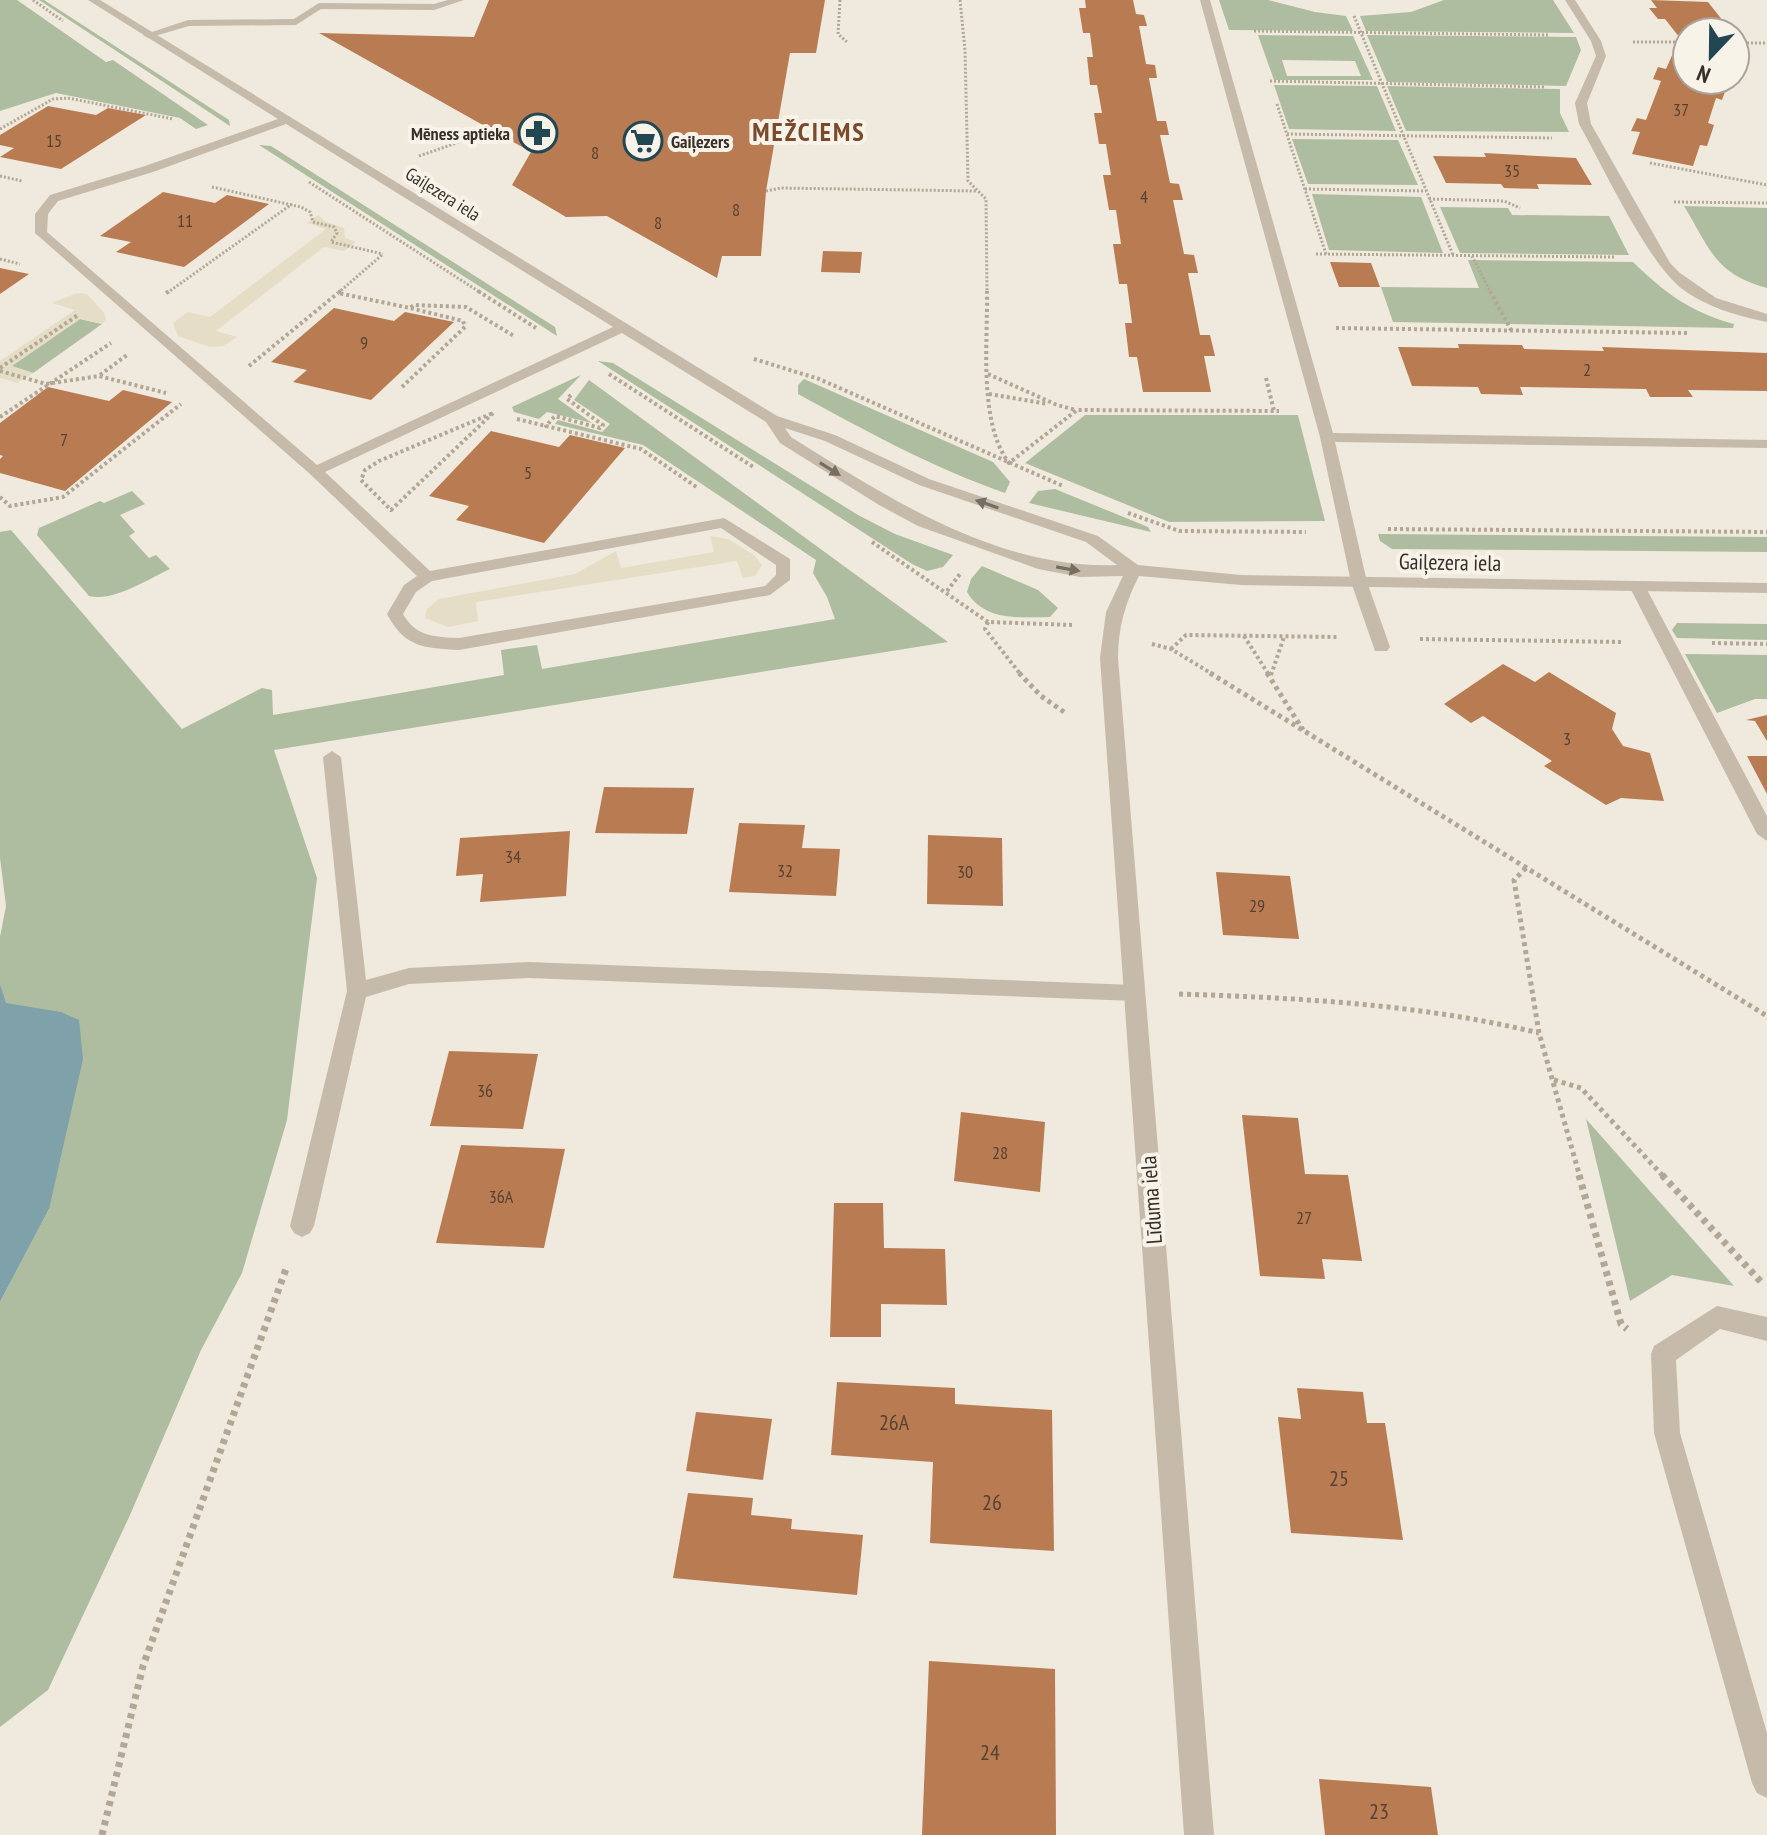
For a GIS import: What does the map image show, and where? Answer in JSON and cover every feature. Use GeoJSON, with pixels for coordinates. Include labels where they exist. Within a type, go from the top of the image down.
{"type":"FeatureCollection","features":[{"type":"Feature","properties":{"kind":"street","name":"Gaiļezera iela"},"geometry":{"type":"LineString","coordinates":[[93,0],[772,419],[830,438],[924,482],[1092,539],[1134,570]]}},
{"type":"Feature","properties":{"kind":"street"},"geometry":{"type":"LineString","coordinates":[[148,35],[188,23],[296,22],[319,6],[434,7],[459,0]]}},
{"type":"Feature","properties":{"kind":"street"},"geometry":{"type":"LineString","coordinates":[[1205,0],[1327,437],[1359,582],[1379,643]]}},
{"type":"Feature","properties":{"kind":"street"},"geometry":{"type":"LineString","coordinates":[[1570,0],[1595,38],[1600,62],[1581,103],[1581,113],[1674,277],[1708,299],[1767,318]]}},
{"type":"Feature","properties":{"kind":"street"},"geometry":{"type":"LineString","coordinates":[[287,120],[149,169],[54,198],[43,209],[38,221],[41,233],[315,471],[427,577]]}},
{"type":"Feature","properties":{"kind":"street"},"geometry":{"type":"LineString","coordinates":[[315,471],[621,328]]}},
{"type":"Feature","properties":{"kind":"street","name":"Gaiļezera iela"},"geometry":{"type":"LineString","coordinates":[[772,419],[785,440],[884,502],[924,523],[1038,564],[1080,572],[1134,570],[1241,580],[1767,588]]}},
{"type":"Feature","properties":{"kind":"street"},"geometry":{"type":"LineString","coordinates":[[1327,437],[1767,444]]}},
{"type":"Feature","properties":{"kind":"street"},"geometry":{"type":"LineString","coordinates":[[724,523],[784,563],[784,576],[770,590],[459,644],[421,641],[402,631],[395,614],[410,589],[427,577],[724,523]]}},
{"type":"Feature","properties":{"kind":"street","name":"Līduma iela"},"geometry":{"type":"LineString","coordinates":[[1134,570],[1114,607],[1109,631],[1109,658],[1199,1835]]}},
{"type":"Feature","properties":{"kind":"street"},"geometry":{"type":"LineString","coordinates":[[1637,586],[1767,834]]}},
{"type":"Feature","properties":{"kind":"street"},"geometry":{"type":"LineString","coordinates":[[302,1226],[357,991],[332,757]]}},
{"type":"Feature","properties":{"kind":"street"},"geometry":{"type":"LineString","coordinates":[[357,991],[409,976],[529,970],[1135,993]]}},
{"type":"Feature","properties":{"kind":"street"},"geometry":{"type":"LineString","coordinates":[[1767,1329],[1717,1317],[1663,1354],[1667,1433],[1767,1783]]}},
{"type":"Feature","properties":{"kind":"path"},"geometry":{"type":"LineString","coordinates":[[840,0],[838,34],[848,43]]}},
{"type":"Feature","properties":{"kind":"path"},"geometry":{"type":"LineString","coordinates":[[959,1],[965,50],[968,181],[986,199],[989,408],[1000,451],[1009,463]]}},
{"type":"Feature","properties":{"kind":"path"},"geometry":{"type":"LineString","coordinates":[[1354,16],[1453,255]]}},
{"type":"Feature","properties":{"kind":"path"},"geometry":{"type":"LineString","coordinates":[[1259,31],[1671,41]]}},
{"type":"Feature","properties":{"kind":"path"},"geometry":{"type":"LineString","coordinates":[[1270,81],[1588,88]]}},
{"type":"Feature","properties":{"kind":"path"},"geometry":{"type":"LineString","coordinates":[[1274,95],[1326,254]]}},
{"type":"Feature","properties":{"kind":"path"},"geometry":{"type":"LineString","coordinates":[[0,129],[53,99],[68,98],[175,120]]}},
{"type":"Feature","properties":{"kind":"path"},"geometry":{"type":"LineString","coordinates":[[428,166],[414,158],[491,131]]}},
{"type":"Feature","properties":{"kind":"path"},"geometry":{"type":"LineString","coordinates":[[1287,134],[1593,138]]}},
{"type":"Feature","properties":{"kind":"path"},"geometry":{"type":"LineString","coordinates":[[1602,154],[1767,185]]}},
{"type":"Feature","properties":{"kind":"path"},"geometry":{"type":"LineString","coordinates":[[149,169],[188,183],[292,204],[310,212],[313,222],[334,227],[337,233],[331,242],[383,254],[247,367]]}},
{"type":"Feature","properties":{"kind":"path"},"geometry":{"type":"LineString","coordinates":[[766,191],[781,188],[978,191]]}},
{"type":"Feature","properties":{"kind":"path"},"geometry":{"type":"LineString","coordinates":[[1305,189],[1426,191]]}},
{"type":"Feature","properties":{"kind":"path"},"geometry":{"type":"LineString","coordinates":[[1429,199],[1504,201],[1520,208]]}},
{"type":"Feature","properties":{"kind":"path"},"geometry":{"type":"LineString","coordinates":[[1629,202],[1767,203]]}},
{"type":"Feature","properties":{"kind":"path"},"geometry":{"type":"LineString","coordinates":[[0,370],[85,310],[139,291],[147,298],[159,298],[292,204]]}},
{"type":"Feature","properties":{"kind":"path"},"geometry":{"type":"LineString","coordinates":[[1305,253],[1622,257]]}},
{"type":"Feature","properties":{"kind":"path"},"geometry":{"type":"LineString","coordinates":[[1472,256],[1511,330]]}},
{"type":"Feature","properties":{"kind":"path"},"geometry":{"type":"LineString","coordinates":[[338,293],[463,321],[465,327],[393,396]]}},
{"type":"Feature","properties":{"kind":"path"},"geometry":{"type":"LineString","coordinates":[[410,308],[414,305],[466,307],[516,338]]}},
{"type":"Feature","properties":{"kind":"path"},"geometry":{"type":"LineString","coordinates":[[1336,328],[1692,333]]}},
{"type":"Feature","properties":{"kind":"path"},"geometry":{"type":"LineString","coordinates":[[0,417],[122,336]]}},
{"type":"Feature","properties":{"kind":"path"},"geometry":{"type":"LineString","coordinates":[[99,376],[133,351]]}},
{"type":"Feature","properties":{"kind":"path"},"geometry":{"type":"LineString","coordinates":[[744,353],[758,361],[819,379],[1065,486]]}},
{"type":"Feature","properties":{"kind":"path"},"geometry":{"type":"LineString","coordinates":[[0,370],[46,384],[99,376],[188,399],[63,497],[10,506],[0,497]]}},
{"type":"Feature","properties":{"kind":"path"},"geometry":{"type":"LineString","coordinates":[[988,374],[1057,405]]}},
{"type":"Feature","properties":{"kind":"path"},"geometry":{"type":"LineString","coordinates":[[1267,381],[1274,411]]}},
{"type":"Feature","properties":{"kind":"path"},"geometry":{"type":"LineString","coordinates":[[546,426],[555,416],[600,428],[603,425],[567,399],[576,388]]}},
{"type":"Feature","properties":{"kind":"path"},"geometry":{"type":"LineString","coordinates":[[989,394],[1077,410],[1320,413]]}},
{"type":"Feature","properties":{"kind":"path"},"geometry":{"type":"LineString","coordinates":[[506,407],[493,413],[641,449],[704,492]]}},
{"type":"Feature","properties":{"kind":"path"},"geometry":{"type":"LineString","coordinates":[[1009,463],[1077,410]]}},
{"type":"Feature","properties":{"kind":"path"},"geometry":{"type":"LineString","coordinates":[[1122,511],[1179,531],[1767,532]]}},
{"type":"Feature","properties":{"kind":"path"},"geometry":{"type":"LineString","coordinates":[[988,622],[985,629],[1006,658],[1054,706],[1064,712]]}},
{"type":"Feature","properties":{"kind":"path"},"geometry":{"type":"LineString","coordinates":[[1171,649],[1186,635],[1379,643],[1767,644]]}},
{"type":"Feature","properties":{"kind":"path"},"geometry":{"type":"LineString","coordinates":[[1244,636],[1303,731]]}},
{"type":"Feature","properties":{"kind":"path"},"geometry":{"type":"LineString","coordinates":[[1271,676],[1284,637]]}},
{"type":"Feature","properties":{"kind":"path"},"geometry":{"type":"LineString","coordinates":[[1526,868],[1514,880],[1539,1033],[1621,1324],[1663,1354]]}},
{"type":"Feature","properties":{"kind":"path"},"geometry":{"type":"LineString","coordinates":[[1135,993],[1318,998],[1495,1020],[1539,1033]]}},
{"type":"Feature","properties":{"kind":"path"},"geometry":{"type":"LineString","coordinates":[[1553,1080],[1581,1088],[1755,1273],[1767,1290]]}},
{"type":"Feature","properties":{"kind":"path"},"geometry":{"type":"LineString","coordinates":[[102,1835],[143,1666],[302,1226]]}},
{"type":"Feature","properties":{"kind":"green space"},"geometry":{"type":"Polygon","coordinates":[[[0,0],[17,0],[106,62],[113,60],[208,125],[196,129],[180,118],[56,93],[0,111],[0,0]]]}},
{"type":"Feature","properties":{"kind":"green space"},"geometry":{"type":"Polygon","coordinates":[[[39,0],[44,0],[229,120],[230,126],[39,0]]]}},
{"type":"Feature","properties":{"kind":"green space"},"geometry":{"type":"Polygon","coordinates":[[[1219,0],[1268,0],[1346,16],[1353,31],[1229,30],[1219,0]]]}},
{"type":"Feature","properties":{"kind":"green space"},"geometry":{"type":"Polygon","coordinates":[[[1444,0],[1553,0],[1574,33],[1366,31],[1360,16],[1411,12],[1444,0]]]}},
{"type":"Feature","properties":{"kind":"green space"},"geometry":{"type":"Polygon","coordinates":[[[1258,35],[1353,36],[1373,80],[1274,80],[1258,35]],[[1282,60],[1287,76],[1361,76],[1355,61],[1282,60]]]}},
{"type":"Feature","properties":{"kind":"green space"},"geometry":{"type":"Polygon","coordinates":[[[1367,35],[1576,37],[1581,50],[1566,86],[1387,82],[1367,35]]]}},
{"type":"Feature","properties":{"kind":"green space"},"geometry":{"type":"Polygon","coordinates":[[[1274,85],[1377,86],[1396,131],[1289,129],[1274,85]]]}},
{"type":"Feature","properties":{"kind":"green space"},"geometry":{"type":"Polygon","coordinates":[[[1387,86],[1560,89],[1560,113],[1569,132],[1406,131],[1387,86]]]}},
{"type":"Feature","properties":{"kind":"green space"},"geometry":{"type":"Polygon","coordinates":[[[1292,139],[1398,140],[1418,185],[1308,184],[1292,139]]]}},
{"type":"Feature","properties":{"kind":"green space"},"geometry":{"type":"Polygon","coordinates":[[[259,145],[271,146],[555,327],[557,336],[259,145]]]}},
{"type":"Feature","properties":{"kind":"green space"},"geometry":{"type":"Polygon","coordinates":[[[1312,194],[1421,197],[1443,253],[1329,250],[1312,194]]]}},
{"type":"Feature","properties":{"kind":"green space"},"geometry":{"type":"Polygon","coordinates":[[[1684,206],[1767,208],[1767,288],[1725,267],[1708,247],[1684,206]]]}},
{"type":"Feature","properties":{"kind":"green space"},"geometry":{"type":"Polygon","coordinates":[[[1440,207],[1508,208],[1512,215],[1609,216],[1629,255],[1460,253],[1440,207]]]}},
{"type":"Feature","properties":{"kind":"green space"},"geometry":{"type":"Polygon","coordinates":[[[1468,260],[1633,262],[1679,300],[1704,314],[1734,324],[1733,328],[1393,322],[1381,287],[1479,288],[1468,260]]]}},
{"type":"Feature","properties":{"kind":"green space"},"geometry":{"type":"Polygon","coordinates":[[[80,319],[102,324],[33,373],[11,366],[80,319]]]}},
{"type":"Feature","properties":{"kind":"green space"},"geometry":{"type":"Polygon","coordinates":[[[598,361],[613,363],[858,515],[895,534],[953,555],[943,567],[927,571],[912,564],[598,361]]]}},
{"type":"Feature","properties":{"kind":"green space"},"geometry":{"type":"Polygon","coordinates":[[[581,375],[558,399],[592,423],[547,412],[539,419],[514,412],[512,407],[581,375]]]}},
{"type":"Feature","properties":{"kind":"green space"},"geometry":{"type":"Polygon","coordinates":[[[804,379],[993,462],[1010,482],[1005,493],[925,460],[798,394],[798,385],[804,379]]]}},
{"type":"Feature","properties":{"kind":"green space"},"geometry":{"type":"Polygon","coordinates":[[[589,380],[948,642],[274,750],[317,878],[287,1120],[242,1273],[201,1350],[130,1515],[48,1690],[0,1727],[0,1302],[49,1209],[0,984],[0,937],[6,906],[0,858],[0,532],[11,530],[182,729],[262,688],[272,690],[273,715],[504,675],[501,650],[537,645],[542,669],[835,619],[813,573],[816,560],[643,445],[555,424],[558,420],[602,432],[610,424],[574,400],[589,380]]]}},
{"type":"Feature","properties":{"kind":"green space"},"geometry":{"type":"Polygon","coordinates":[[[1085,415],[1298,415],[1325,521],[1169,522],[1025,463],[1085,415]]]}},
{"type":"Feature","properties":{"kind":"green space"},"geometry":{"type":"Polygon","coordinates":[[[1055,489],[1148,527],[1151,532],[1029,503],[1038,491],[1055,489]]]}},
{"type":"Feature","properties":{"kind":"green space"},"geometry":{"type":"Polygon","coordinates":[[[132,491],[145,504],[120,515],[135,532],[129,536],[149,558],[156,555],[170,569],[120,593],[89,596],[37,535],[39,528],[100,501],[104,503],[132,491]]]}},
{"type":"Feature","properties":{"kind":"green space"},"geometry":{"type":"Polygon","coordinates":[[[1378,534],[1767,537],[1767,552],[1392,549],[1380,541],[1378,534]]]}},
{"type":"Feature","properties":{"kind":"green space"},"geometry":{"type":"Polygon","coordinates":[[[982,566],[1038,590],[1058,608],[1050,617],[1004,616],[983,609],[967,592],[971,579],[982,566]]]}},
{"type":"Feature","properties":{"kind":"green space"},"geometry":{"type":"Polygon","coordinates":[[[1677,623],[1767,624],[1767,640],[1677,638],[1672,630],[1677,623]]]}},
{"type":"Feature","properties":{"kind":"green space"},"geometry":{"type":"Polygon","coordinates":[[[1685,654],[1767,655],[1767,699],[1755,699],[1717,713],[1685,654]]]}},
{"type":"Feature","properties":{"kind":"green space"},"geometry":{"type":"Polygon","coordinates":[[[1586,1119],[1734,1286],[1672,1275],[1630,1301],[1586,1119]]]}},
{"type":"Feature","properties":{"kind":"shaded area"},"geometry":{"type":"Polygon","coordinates":[[[318,215],[326,222],[344,228],[345,238],[356,242],[344,251],[324,247],[216,331],[237,337],[224,346],[210,347],[178,336],[173,323],[188,312],[210,317],[326,229],[307,223],[318,215]]]}},
{"type":"Feature","properties":{"kind":"shaded area"},"geometry":{"type":"Polygon","coordinates":[[[77,293],[87,294],[104,313],[106,319],[102,324],[80,319],[12,366],[33,373],[17,383],[0,378],[0,361],[75,310],[52,303],[77,293]]]}},
{"type":"Feature","properties":{"kind":"shaded area"},"geometry":{"type":"Polygon","coordinates":[[[710,536],[728,539],[754,555],[762,565],[755,576],[743,578],[737,561],[476,602],[478,621],[448,627],[425,618],[427,609],[439,599],[575,574],[616,551],[621,568],[714,552],[710,536]]]}},
{"type":"Feature","properties":{"kind":"water"},"geometry":{"type":"Polygon","coordinates":[[[0,984],[6,1003],[61,1012],[79,1020],[83,1059],[49,1209],[0,1302],[0,984]]]}},
{"type":"Feature","properties":{"kind":"building","name":"Gaiļezers"},"geometry":{"type":"Polygon","coordinates":[[[489,0],[825,0],[816,53],[790,53],[766,191],[761,256],[722,256],[717,278],[607,216],[566,217],[512,185],[531,152],[319,33],[474,37],[489,0]]]}},
{"type":"Feature","properties":{"kind":"building"},"geometry":{"type":"Polygon","coordinates":[[[1085,0],[1133,0],[1136,14],[1144,15],[1147,26],[1139,26],[1146,64],[1155,65],[1157,78],[1149,78],[1157,121],[1166,121],[1169,135],[1160,135],[1170,183],[1179,184],[1183,200],[1173,200],[1184,254],[1194,255],[1198,273],[1188,273],[1200,335],[1210,335],[1215,356],[1204,356],[1211,392],[1143,392],[1137,357],[1129,357],[1125,323],[1132,323],[1127,284],[1119,284],[1113,244],[1121,244],[1116,210],[1109,210],[1103,175],[1111,175],[1106,144],[1099,144],[1094,113],[1102,113],[1097,85],[1090,85],[1087,57],[1093,57],[1090,33],[1083,33],[1079,8],[1086,8],[1085,0]]]}},
{"type":"Feature","properties":{"kind":"building"},"geometry":{"type":"Polygon","coordinates":[[[1651,0],[1708,2],[1719,16],[1671,16],[1671,27],[1665,19],[1658,19],[1649,8],[1657,8],[1651,0]]]}},
{"type":"Feature","properties":{"kind":"building"},"geometry":{"type":"Polygon","coordinates":[[[1671,58],[1671,96],[1723,96],[1722,100],[1716,98],[1708,123],[1714,125],[1707,146],[1700,145],[1693,166],[1632,154],[1640,132],[1631,131],[1637,118],[1646,120],[1661,81],[1653,79],[1658,67],[1666,69],[1671,58]]]}},
{"type":"Feature","properties":{"kind":"building"},"geometry":{"type":"Polygon","coordinates":[[[48,106],[96,115],[108,108],[146,115],[61,169],[0,157],[14,148],[0,145],[0,135],[48,106]]]}},
{"type":"Feature","properties":{"kind":"building"},"geometry":{"type":"Polygon","coordinates":[[[1484,153],[1576,158],[1592,185],[1537,184],[1539,189],[1504,188],[1501,184],[1446,183],[1433,156],[1486,157],[1484,153]]]}},
{"type":"Feature","properties":{"kind":"building"},"geometry":{"type":"Polygon","coordinates":[[[163,192],[215,203],[227,195],[269,204],[184,267],[116,252],[131,242],[100,236],[163,192]]]}},
{"type":"Feature","properties":{"kind":"building"},"geometry":{"type":"Polygon","coordinates":[[[823,251],[862,252],[860,273],[821,272],[823,251]]]}},
{"type":"Feature","properties":{"kind":"building"},"geometry":{"type":"Polygon","coordinates":[[[1330,262],[1371,263],[1380,287],[1339,287],[1330,262]]]}},
{"type":"Feature","properties":{"kind":"building"},"geometry":{"type":"Polygon","coordinates":[[[0,268],[29,274],[0,294],[0,268]]]}},
{"type":"Feature","properties":{"kind":"building"},"geometry":{"type":"Polygon","coordinates":[[[334,308],[394,321],[405,312],[454,322],[371,400],[293,382],[307,370],[271,362],[334,308]]]}},
{"type":"Feature","properties":{"kind":"building"},"geometry":{"type":"Polygon","coordinates":[[[1458,344],[1522,345],[1524,349],[1604,351],[1602,347],[1767,353],[1767,391],[1688,390],[1693,397],[1650,397],[1646,389],[1520,387],[1523,395],[1481,394],[1478,387],[1412,386],[1398,347],[1459,348],[1458,344]]]}},
{"type":"Feature","properties":{"kind":"building"},"geometry":{"type":"Polygon","coordinates":[[[48,387],[109,401],[123,390],[172,402],[65,491],[0,473],[0,459],[3,456],[0,455],[0,423],[48,387]]]}},
{"type":"Feature","properties":{"kind":"building"},"geometry":{"type":"Polygon","coordinates":[[[491,431],[559,447],[570,435],[625,448],[544,543],[456,520],[469,506],[429,496],[491,431]]]}},
{"type":"Feature","properties":{"kind":"building"},"geometry":{"type":"Polygon","coordinates":[[[1503,664],[1535,682],[1549,672],[1616,713],[1612,729],[1623,746],[1650,753],[1664,801],[1621,798],[1606,805],[1544,766],[1552,761],[1483,716],[1471,723],[1444,704],[1503,664]]]}},
{"type":"Feature","properties":{"kind":"building"},"geometry":{"type":"Polygon","coordinates":[[[1767,715],[1767,741],[1755,721],[1746,720],[1767,715]]]}},
{"type":"Feature","properties":{"kind":"building"},"geometry":{"type":"Polygon","coordinates":[[[1747,756],[1767,756],[1767,794],[1747,756]]]}},
{"type":"Feature","properties":{"kind":"building"},"geometry":{"type":"Polygon","coordinates":[[[604,787],[694,788],[687,834],[595,833],[604,787]]]}},
{"type":"Feature","properties":{"kind":"building"},"geometry":{"type":"Polygon","coordinates":[[[739,823],[805,825],[802,848],[840,849],[836,896],[729,892],[739,823]]]}},
{"type":"Feature","properties":{"kind":"building"},"geometry":{"type":"Polygon","coordinates":[[[570,831],[566,896],[480,902],[483,874],[456,876],[460,838],[570,831]]]}},
{"type":"Feature","properties":{"kind":"building"},"geometry":{"type":"Polygon","coordinates":[[[928,835],[1002,838],[1003,906],[927,904],[928,835]]]}},
{"type":"Feature","properties":{"kind":"building"},"geometry":{"type":"Polygon","coordinates":[[[1216,872],[1290,876],[1299,939],[1223,935],[1216,872]]]}},
{"type":"Feature","properties":{"kind":"building"},"geometry":{"type":"Polygon","coordinates":[[[449,1051],[538,1054],[523,1129],[430,1126],[449,1051]]]}},
{"type":"Feature","properties":{"kind":"building"},"geometry":{"type":"Polygon","coordinates":[[[961,1112],[1045,1122],[1040,1192],[954,1181],[961,1112]]]}},
{"type":"Feature","properties":{"kind":"building"},"geometry":{"type":"Polygon","coordinates":[[[1242,1115],[1298,1118],[1305,1174],[1348,1175],[1362,1261],[1322,1259],[1325,1279],[1260,1276],[1242,1115]]]}},
{"type":"Feature","properties":{"kind":"building"},"geometry":{"type":"Polygon","coordinates":[[[461,1145],[565,1149],[544,1248],[436,1243],[461,1145]]]}},
{"type":"Feature","properties":{"kind":"building"},"geometry":{"type":"Polygon","coordinates":[[[834,1203],[883,1203],[884,1248],[945,1249],[947,1305],[881,1304],[881,1337],[830,1337],[834,1203]]]}},
{"type":"Feature","properties":{"kind":"building"},"geometry":{"type":"Polygon","coordinates":[[[837,1382],[955,1388],[955,1404],[1052,1410],[1054,1551],[930,1543],[933,1462],[831,1455],[837,1382]]]}},
{"type":"Feature","properties":{"kind":"building"},"geometry":{"type":"Polygon","coordinates":[[[1297,1388],[1363,1392],[1367,1423],[1385,1423],[1403,1540],[1291,1533],[1278,1417],[1301,1419],[1297,1388]]]}},
{"type":"Feature","properties":{"kind":"building"},"geometry":{"type":"Polygon","coordinates":[[[696,1412],[772,1419],[763,1480],[686,1471],[696,1412]]]}},
{"type":"Feature","properties":{"kind":"building"},"geometry":{"type":"Polygon","coordinates":[[[688,1493],[753,1498],[751,1515],[792,1519],[791,1529],[863,1535],[857,1595],[673,1578],[688,1493]]]}},
{"type":"Feature","properties":{"kind":"building"},"geometry":{"type":"Polygon","coordinates":[[[929,1661],[1055,1669],[1056,1835],[922,1835],[929,1661]]]}},
{"type":"Feature","properties":{"kind":"building"},"geometry":{"type":"Polygon","coordinates":[[[1319,1779],[1431,1787],[1438,1835],[1325,1835],[1319,1779]]]}},
{"type":"Feature","properties":{"kind":"place","name":"Mēness aptieka"},"geometry":{"type":"Point","coordinates":[538,133]}},
{"type":"Feature","properties":{"kind":"place","name":"Gaiļezers"},"geometry":{"type":"Point","coordinates":[643,141]}},
{"type":"Feature","properties":{"kind":"district","name":"MEŽCIEMS"},"geometry":{"type":"Point","coordinates":[809,131]}}]}
